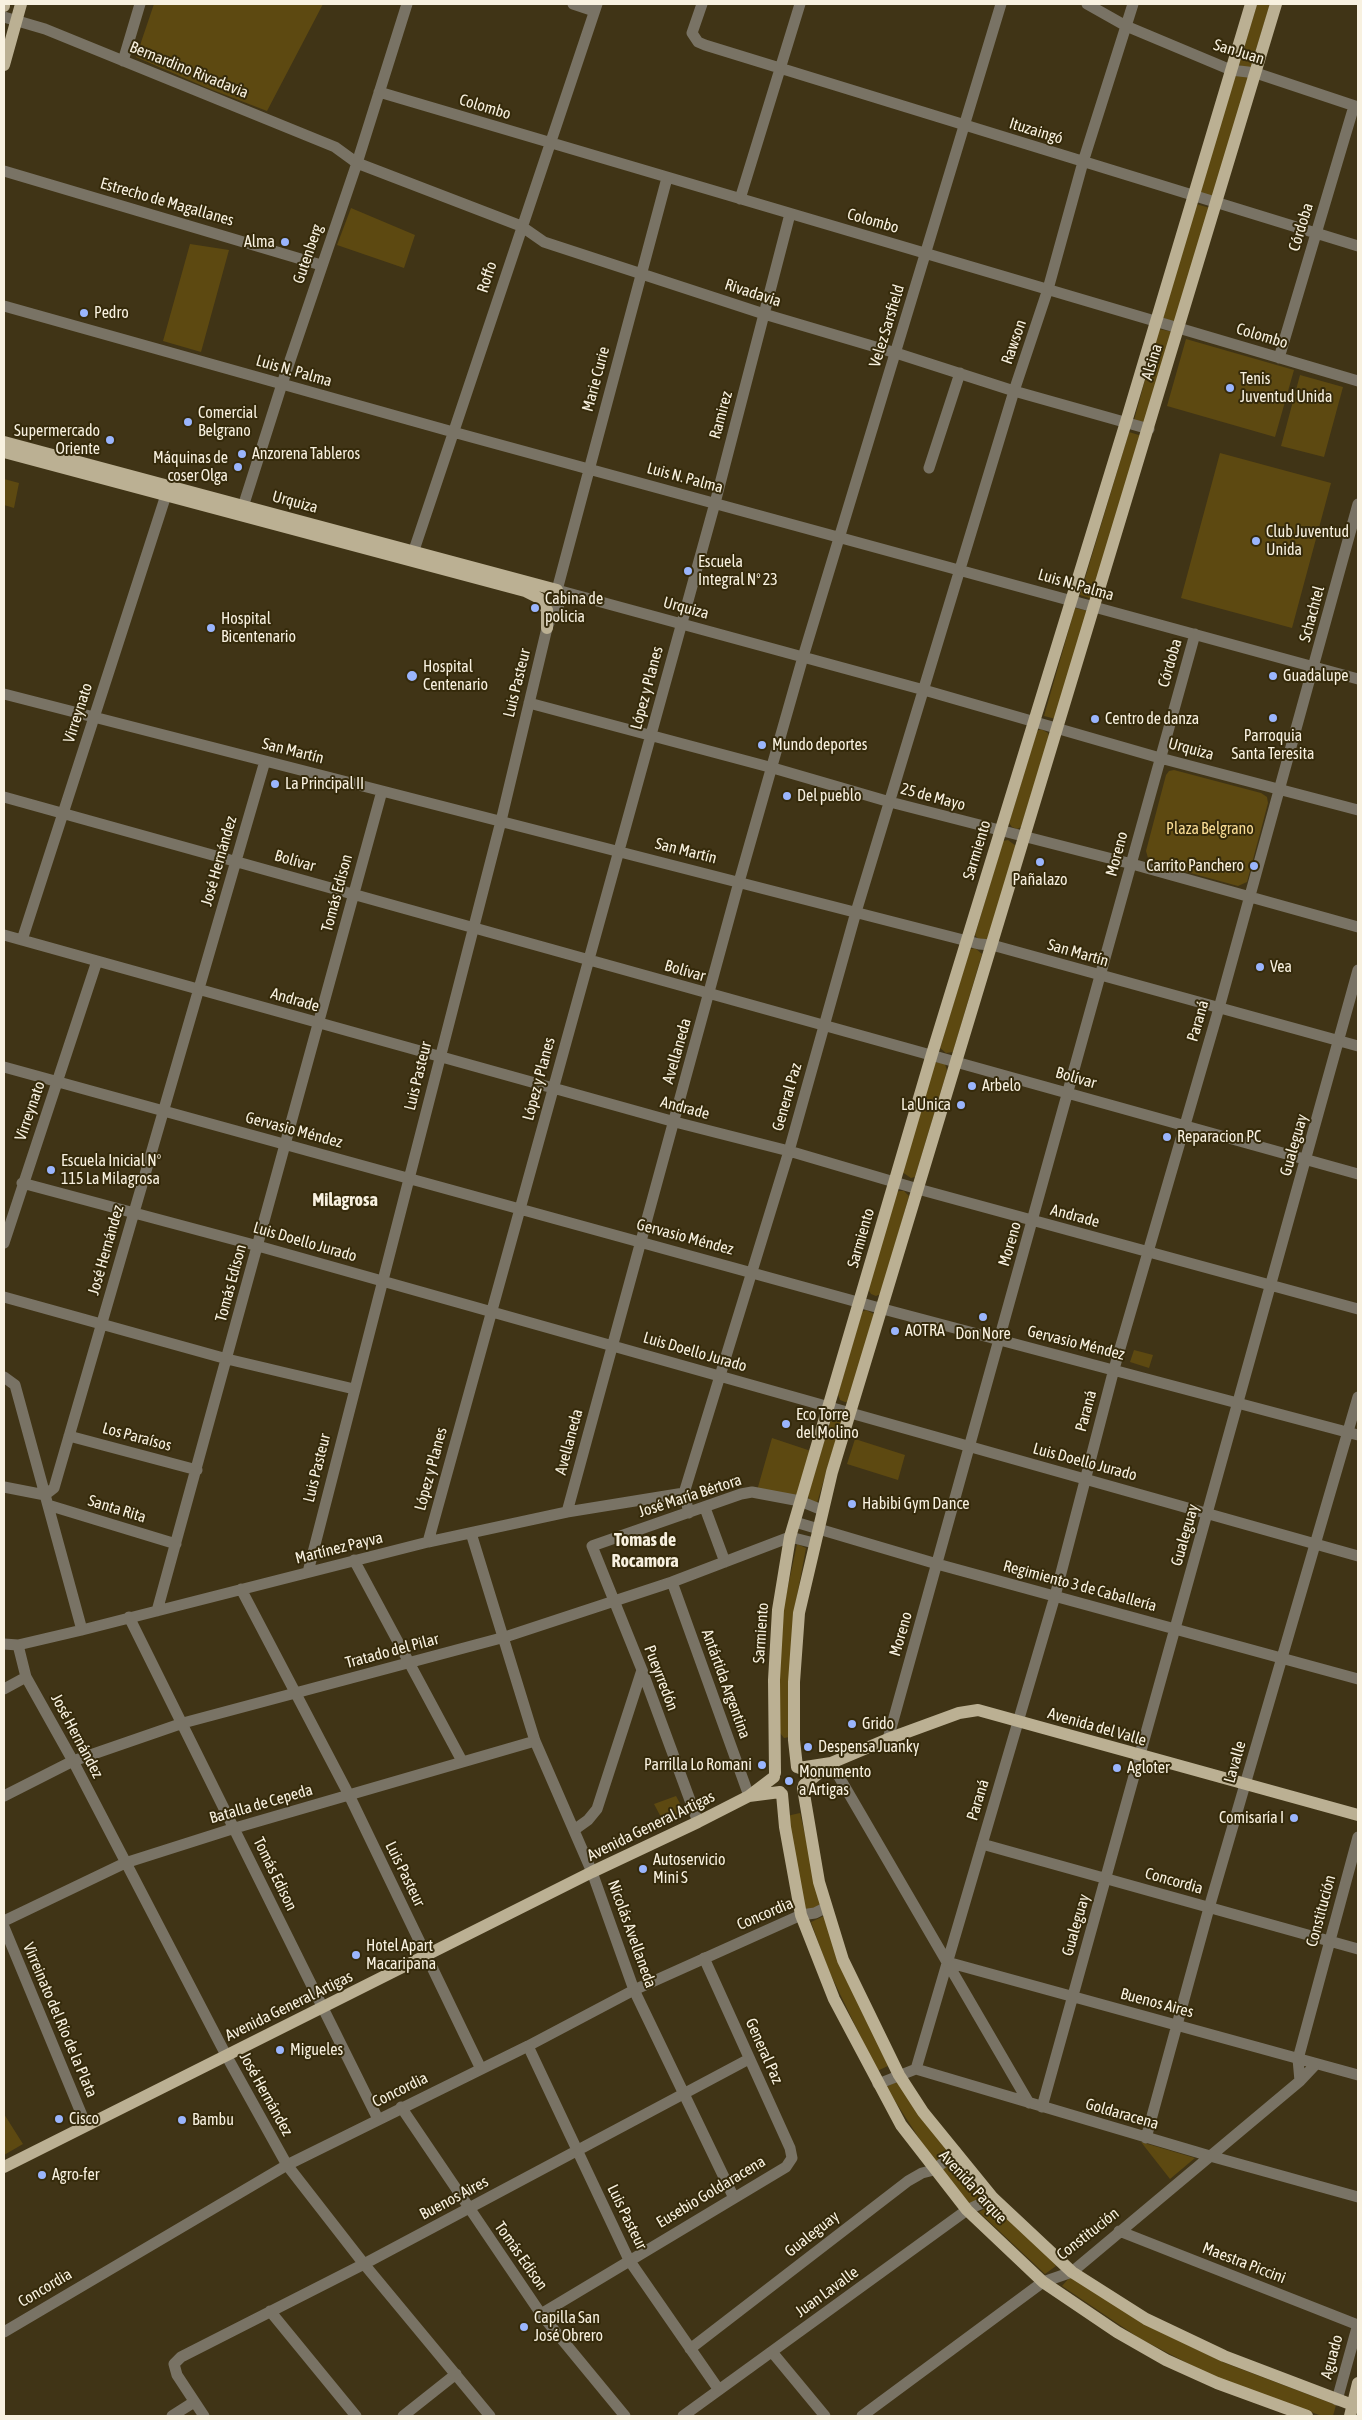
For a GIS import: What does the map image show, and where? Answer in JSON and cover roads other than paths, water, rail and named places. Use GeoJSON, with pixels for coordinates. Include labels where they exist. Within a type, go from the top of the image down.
{"type":"FeatureCollection","features":[{"type":"Feature","properties":{"kind":"main road"},"geometry":{"type":"LineString","coordinates":[[4,65],[10,18],[20,4]]}},
{"type":"Feature","properties":{"kind":"main road","name":"Alsina"},"geometry":{"type":"LineString","coordinates":[[1033,722],[1157,321],[1251,4]]}},
{"type":"Feature","properties":{"kind":"main road","name":"Alsina"},"geometry":{"type":"LineString","coordinates":[[1057,729],[1180,328],[1276,4]]}},
{"type":"Feature","properties":{"kind":"main road","name":"Urquiza"},"geometry":{"type":"LineString","coordinates":[[4,442],[242,510],[413,556],[557,590]]}},
{"type":"Feature","properties":{"kind":"main road","name":"Urquiza"},"geometry":{"type":"LineString","coordinates":[[4,452],[166,496],[242,510]]}},
{"type":"Feature","properties":{"kind":"main road","name":"Urquiza"},"geometry":{"type":"LineString","coordinates":[[413,556],[525,590],[539,598],[547,610],[547,628]]}},
{"type":"Feature","properties":{"kind":"main road","name":"Sarmiento"},"geometry":{"type":"LineString","coordinates":[[775,1775],[774,1680],[778,1610],[790,1537],[932,1054],[1033,722]]}},
{"type":"Feature","properties":{"kind":"main road"},"geometry":{"type":"LineString","coordinates":[[803,1786],[804,1777],[798,1768],[794,1740],[794,1682],[799,1613],[817,1528],[955,1060],[1057,729]]}},
{"type":"Feature","properties":{"kind":"main road","name":"Avenida del Valle"},"geometry":{"type":"LineString","coordinates":[[831,1764],[888,1739],[959,1713],[978,1710],[1358,1815]]}},
{"type":"Feature","properties":{"kind":"main road"},"geometry":{"type":"LineString","coordinates":[[781,1793],[775,1787],[775,1775],[784,1766],[798,1768],[831,1764]]}},
{"type":"Feature","properties":{"kind":"main road"},"geometry":{"type":"LineString","coordinates":[[749,1796],[781,1793],[792,1795],[831,1764]]}},
{"type":"Feature","properties":{"kind":"main road","name":"Avenida General Artigas"},"geometry":{"type":"LineString","coordinates":[[4,2167],[592,1872],[698,1822],[749,1796],[775,1775]]}},
{"type":"Feature","properties":{"kind":"main road","name":"Avenida Parque"},"geometry":{"type":"LineString","coordinates":[[803,1786],[818,1882],[843,1960],[899,2075],[923,2112],[993,2198],[1072,2272],[1146,2319],[1187,2341],[1337,2400],[1353,2409]]}},
{"type":"Feature","properties":{"kind":"main road","name":"Avenida Parque"},"geometry":{"type":"LineString","coordinates":[[781,1793],[785,1827],[801,1915],[834,1999],[901,2125],[934,2170],[967,2210],[1043,2282],[1117,2332],[1166,2360],[1217,2383],[1307,2416]]}},
{"type":"Feature","properties":{"kind":"main road"},"geometry":{"type":"LineString","coordinates":[[1353,2409],[1358,2383]]}},
{"type":"Feature","properties":{"kind":"street"},"geometry":{"type":"LineString","coordinates":[[123,60],[140,4]]}},
{"type":"Feature","properties":{"kind":"street","name":"Gutenberg"},"geometry":{"type":"LineString","coordinates":[[242,510],[321,265],[357,163],[407,4]]}},
{"type":"Feature","properties":{"kind":"street"},"geometry":{"type":"LineString","coordinates":[[572,4],[595,8]]}},
{"type":"Feature","properties":{"kind":"street","name":"Ituzaingó"},"geometry":{"type":"LineString","coordinates":[[702,4],[692,33],[698,42],[705,45],[1193,197],[1358,246]]}},
{"type":"Feature","properties":{"kind":"street"},"geometry":{"type":"LineString","coordinates":[[740,199],[800,4]]}},
{"type":"Feature","properties":{"kind":"street","name":"Velez Sarsfield"},"geometry":{"type":"LineString","coordinates":[[804,657],[1001,4]]}},
{"type":"Feature","properties":{"kind":"street","name":"San Juan"},"geometry":{"type":"LineString","coordinates":[[1087,4],[1126,26],[1231,70],[1256,73],[1356,106]]}},
{"type":"Feature","properties":{"kind":"street","name":"Rawson"},"geometry":{"type":"LineString","coordinates":[[924,690],[1014,391],[1048,289],[1083,162],[1133,4]]}},
{"type":"Feature","properties":{"kind":"street","name":"Roffo"},"geometry":{"type":"LineString","coordinates":[[413,556],[521,226],[551,144],[595,8]]}},
{"type":"Feature","properties":{"kind":"street","name":"Bernardino Rivadavia"},"geometry":{"type":"LineString","coordinates":[[10,18],[123,60],[335,147],[357,163]]}},
{"type":"Feature","properties":{"kind":"street","name":"Colombo"},"geometry":{"type":"LineString","coordinates":[[378,92],[1358,381]]}},
{"type":"Feature","properties":{"kind":"street","name":"Córdoba"},"geometry":{"type":"LineString","coordinates":[[1279,358],[1356,106]]}},
{"type":"Feature","properties":{"kind":"street","name":"Rivadavia"},"geometry":{"type":"LineString","coordinates":[[357,163],[521,226],[544,242],[764,314],[896,353],[1014,391],[1149,429]]}},
{"type":"Feature","properties":{"kind":"street","name":"Estrecho de Magallanes"},"geometry":{"type":"LineString","coordinates":[[4,171],[321,265]]}},
{"type":"Feature","properties":{"kind":"street","name":"Marie Curie"},"geometry":{"type":"LineString","coordinates":[[557,590],[667,178]]}},
{"type":"Feature","properties":{"kind":"street","name":"Ramirez"},"geometry":{"type":"LineString","coordinates":[[682,624],[790,214]]}},
{"type":"Feature","properties":{"kind":"street","name":"Luis N. Palma"},"geometry":{"type":"LineString","coordinates":[[4,306],[453,432],[960,568],[1358,679]]}},
{"type":"Feature","properties":{"kind":"street"},"geometry":{"type":"LineString","coordinates":[[929,468],[960,373]]}},
{"type":"Feature","properties":{"kind":"street","name":"Virreynato"},"geometry":{"type":"LineString","coordinates":[[22,940],[166,496]]}},
{"type":"Feature","properties":{"kind":"street","name":"Schachtel"},"geometry":{"type":"LineString","coordinates":[[1279,790],[1358,504]]}},
{"type":"Feature","properties":{"kind":"street","name":"Urquiza"},"geometry":{"type":"LineString","coordinates":[[557,590],[924,690],[1160,758],[1358,810]]}},
{"type":"Feature","properties":{"kind":"street","name":"Luis Pasteur"},"geometry":{"type":"LineString","coordinates":[[308,1572],[501,821],[547,628],[558,608],[560,598],[557,590]]}},
{"type":"Feature","properties":{"kind":"street","name":"López y Planes"},"geometry":{"type":"LineString","coordinates":[[428,1542],[682,624]]}},
{"type":"Feature","properties":{"kind":"street","name":"Córdoba"},"geometry":{"type":"LineString","coordinates":[[1160,758],[1195,634]]}},
{"type":"Feature","properties":{"kind":"street","name":"Avellaneda"},"geometry":{"type":"LineString","coordinates":[[567,1512],[740,882],[804,657]]}},
{"type":"Feature","properties":{"kind":"street","name":"General Paz"},"geometry":{"type":"LineString","coordinates":[[684,1493],[753,1272],[856,912],[924,690]]}},
{"type":"Feature","properties":{"kind":"street","name":"San Martín"},"geometry":{"type":"LineString","coordinates":[[4,694],[967,941],[992,945],[1358,1046]]}},
{"type":"Feature","properties":{"kind":"street","name":"25 de Mayo"},"geometry":{"type":"LineString","coordinates":[[529,703],[1024,838],[1132,864],[1358,927]]}},
{"type":"Feature","properties":{"kind":"street","name":"Moreno"},"geometry":{"type":"LineString","coordinates":[[888,1739],[1160,758]]}},
{"type":"Feature","properties":{"kind":"street","name":"José Hernández"},"geometry":{"type":"LineString","coordinates":[[46,1500],[54,1488],[265,761]]}},
{"type":"Feature","properties":{"kind":"street","name":"Paraná"},"geometry":{"type":"LineString","coordinates":[[916,2069],[1055,1596],[1114,1369],[1219,1008],[1279,790]]}},
{"type":"Feature","properties":{"kind":"street","name":"Tomás Edison"},"geometry":{"type":"LineString","coordinates":[[156,1611],[197,1470],[382,791]]}},
{"type":"Feature","properties":{"kind":"street","name":"Bolívar"},"geometry":{"type":"LineString","coordinates":[[4,797],[824,1026],[955,1060],[1358,1174]]}},
{"type":"Feature","properties":{"kind":"street","name":"Andrade"},"geometry":{"type":"LineString","coordinates":[[4,935],[675,1122],[789,1151],[894,1183],[1358,1308]]}},
{"type":"Feature","properties":{"kind":"street","name":"Virreynato"},"geometry":{"type":"LineString","coordinates":[[4,1244],[22,1184],[58,1082],[97,961]]}},
{"type":"Feature","properties":{"kind":"street","name":"Gualeguay"},"geometry":{"type":"LineString","coordinates":[[1042,2107],[1307,1160],[1358,970]]}},
{"type":"Feature","properties":{"kind":"street","name":"Gervasio Méndez"},"geometry":{"type":"LineString","coordinates":[[4,1067],[859,1302],[1353,1434]]}},
{"type":"Feature","properties":{"kind":"street","name":"Luis Doello Jurado"},"geometry":{"type":"LineString","coordinates":[[22,1184],[134,1212],[382,1280],[828,1406],[969,1448],[1085,1478],[1358,1556]]}},
{"type":"Feature","properties":{"kind":"street"},"geometry":{"type":"LineString","coordinates":[[4,1296],[227,1359],[354,1390]]}},
{"type":"Feature","properties":{"kind":"street"},"geometry":{"type":"LineString","coordinates":[[4,1377],[15,1385],[82,1630]]}},
{"type":"Feature","properties":{"kind":"street","name":"Lavalle"},"geometry":{"type":"LineString","coordinates":[[1146,2138],[1209,1908],[1315,1544],[1353,1434],[1358,1397]]}},
{"type":"Feature","properties":{"kind":"street","name":"Los Paraísos"},"geometry":{"type":"LineString","coordinates":[[69,1436],[197,1470]]}},
{"type":"Feature","properties":{"kind":"street","name":"Santa Rita"},"geometry":{"type":"LineString","coordinates":[[4,1487],[176,1544]]}},
{"type":"Feature","properties":{"kind":"street","name":"José María Bértora"},"geometry":{"type":"LineString","coordinates":[[592,1546],[741,1494],[752,1492],[800,1501],[822,1510]]}},
{"type":"Feature","properties":{"kind":"street"},"geometry":{"type":"LineString","coordinates":[[684,1493],[689,1513]]}},
{"type":"Feature","properties":{"kind":"street","name":"Martínez Payva"},"geometry":{"type":"LineString","coordinates":[[4,1644],[18,1645],[82,1630],[428,1542],[567,1512],[684,1493]]}},
{"type":"Feature","properties":{"kind":"street"},"geometry":{"type":"LineString","coordinates":[[705,1508],[726,1562]]}},
{"type":"Feature","properties":{"kind":"street","name":"Regimiento 3 de Caballería"},"geometry":{"type":"LineString","coordinates":[[795,1522],[937,1564],[1358,1679]]}},
{"type":"Feature","properties":{"kind":"street","name":"Nicolás Avellaneda"},"geometry":{"type":"LineString","coordinates":[[471,1533],[505,1637],[535,1741],[592,1872],[634,1990],[734,2198]]}},
{"type":"Feature","properties":{"kind":"street"},"geometry":{"type":"LineString","coordinates":[[790,1537],[814,1543]]}},
{"type":"Feature","properties":{"kind":"street","name":"Tratado del Pilar"},"geometry":{"type":"LineString","coordinates":[[4,1796],[73,1761],[182,1723],[505,1637],[672,1582],[790,1537]]}},
{"type":"Feature","properties":{"kind":"street","name":"Pueyrredón"},"geometry":{"type":"LineString","coordinates":[[592,1546],[642,1670],[698,1822]]}},
{"type":"Feature","properties":{"kind":"street"},"geometry":{"type":"LineString","coordinates":[[354,1560],[462,1761]]}},
{"type":"Feature","properties":{"kind":"street","name":"Antártida Argentina"},"geometry":{"type":"LineString","coordinates":[[672,1582],[749,1796]]}},
{"type":"Feature","properties":{"kind":"street","name":"Luis Pasteur"},"geometry":{"type":"LineString","coordinates":[[241,1589],[349,1795],[481,2069]]}},
{"type":"Feature","properties":{"kind":"street","name":"Tomás Edison"},"geometry":{"type":"LineString","coordinates":[[129,1617],[378,2119]]}},
{"type":"Feature","properties":{"kind":"street","name":"José Hernández"},"geometry":{"type":"LineString","coordinates":[[18,1645],[26,1677],[73,1761],[226,2055],[287,2165],[364,2264],[490,2416]]}},
{"type":"Feature","properties":{"kind":"street"},"geometry":{"type":"LineString","coordinates":[[574,1830],[588,1820],[597,1809],[642,1670]]}},
{"type":"Feature","properties":{"kind":"street"},"geometry":{"type":"LineString","coordinates":[[4,1689],[26,1677]]}},
{"type":"Feature","properties":{"kind":"street","name":"Batalla de Cepeda"},"geometry":{"type":"LineString","coordinates":[[4,1921],[125,1863],[235,1828],[535,1741]]}},
{"type":"Feature","properties":{"kind":"street"},"geometry":{"type":"LineString","coordinates":[[831,1764],[1029,2103]]}},
{"type":"Feature","properties":{"kind":"street","name":"Constitución"},"geometry":{"type":"LineString","coordinates":[[1300,2081],[1298,2059],[1358,1837]]}},
{"type":"Feature","properties":{"kind":"street","name":"Concordia"},"geometry":{"type":"LineString","coordinates":[[982,1844],[1358,1949]]}},
{"type":"Feature","properties":{"kind":"street","name":"Concordia"},"geometry":{"type":"LineString","coordinates":[[4,2332],[287,2165],[401,2107],[528,2046],[634,1990],[801,1915],[815,1914],[825,1908]]}},
{"type":"Feature","properties":{"kind":"street","name":"Virreinato del Río de la Plata"},"geometry":{"type":"LineString","coordinates":[[4,1927],[86,2125]]}},
{"type":"Feature","properties":{"kind":"street","name":"General Paz"},"geometry":{"type":"LineString","coordinates":[[704,1958],[790,2148],[792,2158]]}},
{"type":"Feature","properties":{"kind":"street","name":"Buenos Aires"},"geometry":{"type":"LineString","coordinates":[[947,1962],[1358,2075]]}},
{"type":"Feature","properties":{"kind":"street","name":"Luis Pasteur"},"geometry":{"type":"LineString","coordinates":[[528,2046],[628,2260],[719,2390]]}},
{"type":"Feature","properties":{"kind":"street","name":"Buenos Aires"},"geometry":{"type":"LineString","coordinates":[[194,2402],[177,2375],[174,2364],[181,2357],[578,2152],[749,2059]]}},
{"type":"Feature","properties":{"kind":"street","name":"Constitución"},"geometry":{"type":"LineString","coordinates":[[862,2416],[1043,2282],[1072,2272],[1300,2081],[1316,2064]]}},
{"type":"Feature","properties":{"kind":"street"},"geometry":{"type":"LineString","coordinates":[[878,2084],[916,2069]]}},
{"type":"Feature","properties":{"kind":"street","name":"Goldaracena"},"geometry":{"type":"LineString","coordinates":[[916,2069],[1146,2138],[1358,2197]]}},
{"type":"Feature","properties":{"kind":"street","name":"Tomás Edison"},"geometry":{"type":"LineString","coordinates":[[401,2107],[468,2209],[541,2314],[625,2416]]}},
{"type":"Feature","properties":{"kind":"street","name":"Gualeguay"},"geometry":{"type":"LineString","coordinates":[[690,2349],[908,2181],[922,2173],[934,2170],[956,2152]]}},
{"type":"Feature","properties":{"kind":"street","name":"Eusebio Goldaracena"},"geometry":{"type":"LineString","coordinates":[[541,2314],[628,2260],[786,2167],[792,2158]]}},
{"type":"Feature","properties":{"kind":"street","name":"Juan Lavalle"},"geometry":{"type":"LineString","coordinates":[[683,2416],[967,2210],[993,2198]]}},
{"type":"Feature","properties":{"kind":"street","name":"Maestra Piccini"},"geometry":{"type":"LineString","coordinates":[[1119,2231],[1358,2324]]}},
{"type":"Feature","properties":{"kind":"street"},"geometry":{"type":"LineString","coordinates":[[270,2311],[355,2416]]}},
{"type":"Feature","properties":{"kind":"street","name":"Aguado"},"geometry":{"type":"LineString","coordinates":[[1337,2400],[1358,2324]]}},
{"type":"Feature","properties":{"kind":"street"},"geometry":{"type":"LineString","coordinates":[[772,2352],[825,2416]]}},
{"type":"Feature","properties":{"kind":"street"},"geometry":{"type":"LineString","coordinates":[[403,2416],[456,2374]]}},
{"type":"Feature","properties":{"kind":"street"},"geometry":{"type":"LineString","coordinates":[[172,2416],[194,2402],[204,2416]]}},
{"type":"Feature","properties":{"kind":"place","name":"Alma"},"geometry":{"type":"Point","coordinates":[285,242]}},
{"type":"Feature","properties":{"kind":"place","name":"Pedro"},"geometry":{"type":"Point","coordinates":[84,313]}},
{"type":"Feature","properties":{"kind":"place","name":"Tenis Juventud Unida"},"geometry":{"type":"Point","coordinates":[1230,388]}},
{"type":"Feature","properties":{"kind":"place","name":"Comercial Belgrano"},"geometry":{"type":"Point","coordinates":[188,422]}},
{"type":"Feature","properties":{"kind":"place","name":"Supermercado Oriente"},"geometry":{"type":"Point","coordinates":[110,440]}},
{"type":"Feature","properties":{"kind":"place","name":"Anzorena Tableros"},"geometry":{"type":"Point","coordinates":[242,454]}},
{"type":"Feature","properties":{"kind":"place","name":"Máquinas de coser Olga"},"geometry":{"type":"Point","coordinates":[238,467]}},
{"type":"Feature","properties":{"kind":"place","name":"Club Juventud Unida"},"geometry":{"type":"Point","coordinates":[1256,541]}},
{"type":"Feature","properties":{"kind":"place","name":"Escuela Integral N° 23"},"geometry":{"type":"Point","coordinates":[688,571]}},
{"type":"Feature","properties":{"kind":"place","name":"Cabina de policia"},"geometry":{"type":"Point","coordinates":[535,608]}},
{"type":"Feature","properties":{"kind":"place","name":"Hospital Bicentenario"},"geometry":{"type":"Point","coordinates":[211,628]}},
{"type":"Feature","properties":{"kind":"place","name":"Hospital Centenario"},"geometry":{"type":"Point","coordinates":[412,676]}},
{"type":"Feature","properties":{"kind":"place","name":"Guadalupe"},"geometry":{"type":"Point","coordinates":[1273,676]}},
{"type":"Feature","properties":{"kind":"place","name":"Parroquia Santa Teresita"},"geometry":{"type":"Point","coordinates":[1273,718]}},
{"type":"Feature","properties":{"kind":"place","name":"Centro de danza"},"geometry":{"type":"Point","coordinates":[1095,719]}},
{"type":"Feature","properties":{"kind":"place","name":"Mundo deportes"},"geometry":{"type":"Point","coordinates":[762,745]}},
{"type":"Feature","properties":{"kind":"place","name":"La Principal II"},"geometry":{"type":"Point","coordinates":[275,784]}},
{"type":"Feature","properties":{"kind":"place","name":"Del pueblo"},"geometry":{"type":"Point","coordinates":[787,796]}},
{"type":"Feature","properties":{"kind":"place","name":"Pañalazo"},"geometry":{"type":"Point","coordinates":[1040,862]}},
{"type":"Feature","properties":{"kind":"place","name":"Carrito Panchero"},"geometry":{"type":"Point","coordinates":[1254,866]}},
{"type":"Feature","properties":{"kind":"place","name":"Vea"},"geometry":{"type":"Point","coordinates":[1260,967]}},
{"type":"Feature","properties":{"kind":"place","name":"Arbelo"},"geometry":{"type":"Point","coordinates":[972,1086]}},
{"type":"Feature","properties":{"kind":"place","name":"La Unica"},"geometry":{"type":"Point","coordinates":[961,1105]}},
{"type":"Feature","properties":{"kind":"place","name":"Reparacion PC"},"geometry":{"type":"Point","coordinates":[1167,1137]}},
{"type":"Feature","properties":{"kind":"place","name":"Escuela Inicial Nº 115 La Milagrosa"},"geometry":{"type":"Point","coordinates":[51,1170]}},
{"type":"Feature","properties":{"kind":"place","name":"Don Nore"},"geometry":{"type":"Point","coordinates":[983,1317]}},
{"type":"Feature","properties":{"kind":"place","name":"AOTRA"},"geometry":{"type":"Point","coordinates":[895,1331]}},
{"type":"Feature","properties":{"kind":"place","name":"Eco Torre del Molino"},"geometry":{"type":"Point","coordinates":[786,1424]}},
{"type":"Feature","properties":{"kind":"place","name":"Habibi Gym Dance"},"geometry":{"type":"Point","coordinates":[852,1504]}},
{"type":"Feature","properties":{"kind":"place","name":"Grido"},"geometry":{"type":"Point","coordinates":[852,1724]}},
{"type":"Feature","properties":{"kind":"place","name":"Despensa Juanky"},"geometry":{"type":"Point","coordinates":[808,1747]}},
{"type":"Feature","properties":{"kind":"place","name":"Parrilla Lo Romani"},"geometry":{"type":"Point","coordinates":[762,1765]}},
{"type":"Feature","properties":{"kind":"place","name":"Agloter"},"geometry":{"type":"Point","coordinates":[1117,1768]}},
{"type":"Feature","properties":{"kind":"place","name":"Monumento a Artigas"},"geometry":{"type":"Point","coordinates":[789,1781]}},
{"type":"Feature","properties":{"kind":"place","name":"Comisaría I"},"geometry":{"type":"Point","coordinates":[1294,1818]}},
{"type":"Feature","properties":{"kind":"place","name":"Autoservicio Mini S"},"geometry":{"type":"Point","coordinates":[643,1869]}},
{"type":"Feature","properties":{"kind":"place","name":"Hotel Apart Macaripana"},"geometry":{"type":"Point","coordinates":[356,1955]}},
{"type":"Feature","properties":{"kind":"place","name":"Migueles"},"geometry":{"type":"Point","coordinates":[280,2050]}},
{"type":"Feature","properties":{"kind":"place","name":"Cisco"},"geometry":{"type":"Point","coordinates":[59,2119]}},
{"type":"Feature","properties":{"kind":"place","name":"Bambu"},"geometry":{"type":"Point","coordinates":[182,2120]}},
{"type":"Feature","properties":{"kind":"place","name":"Agro-fer"},"geometry":{"type":"Point","coordinates":[42,2175]}},
{"type":"Feature","properties":{"kind":"place","name":"Capilla San José Obrero"},"geometry":{"type":"Point","coordinates":[524,2327]}},
{"type":"Feature","properties":{"kind":"district","name":"Milagrosa"},"geometry":{"type":"Point","coordinates":[345,1200]}},
{"type":"Feature","properties":{"kind":"district","name":"Tomas de Rocamora"},"geometry":{"type":"Point","coordinates":[645,1550]}},
{"type":"Feature","properties":{"kind":"park label","name":"Plaza Belgrano"},"geometry":{"type":"Point","coordinates":[1210,829]}}]}
